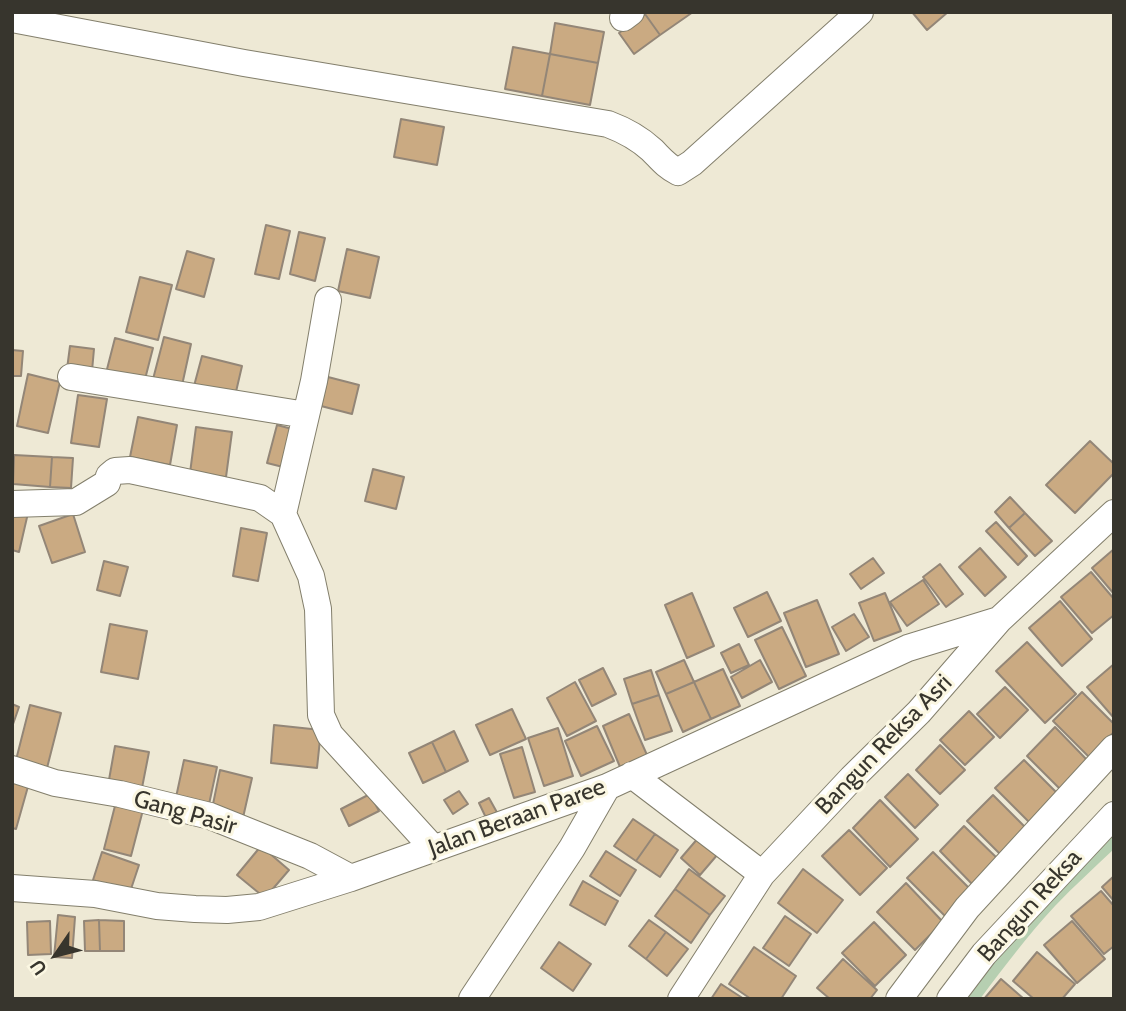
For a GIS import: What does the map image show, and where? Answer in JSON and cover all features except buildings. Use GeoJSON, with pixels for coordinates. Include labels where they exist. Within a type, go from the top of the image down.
{"type":"FeatureCollection","features":[{"type":"Feature","properties":{"kind":"street"},"geometry":{"type":"LineString","coordinates":[[12,19],[244,63],[608,124],[627,131],[651,149],[666,166],[678,172],[692,163],[860,12]]}},
{"type":"Feature","properties":{"kind":"street"},"geometry":{"type":"LineString","coordinates":[[283,514],[306,415],[328,300]]}},
{"type":"Feature","properties":{"kind":"street"},"geometry":{"type":"LineString","coordinates":[[71,377],[306,415]]}},
{"type":"Feature","properties":{"kind":"street"},"geometry":{"type":"LineString","coordinates":[[12,504],[76,502],[107,482],[115,471],[130,470],[260,498],[283,514],[311,576],[318,609],[321,715],[330,735],[433,848]]}},
{"type":"Feature","properties":{"kind":"street","name":"Bangun Reksa Asri"},"geometry":{"type":"LineString","coordinates":[[681,999],[762,874],[852,778],[919,712],[999,620],[1114,513]]}},
{"type":"Feature","properties":{"kind":"street","name":"Jalan Beraan Paree"},"geometry":{"type":"LineString","coordinates":[[12,888],[95,894],[157,906],[227,910],[259,907],[351,878],[607,788],[908,648],[999,620]]}},
{"type":"Feature","properties":{"kind":"street"},"geometry":{"type":"LineString","coordinates":[[899,999],[967,908],[1113,750]]}},
{"type":"Feature","properties":{"kind":"street","name":"Gang Pasir"},"geometry":{"type":"LineString","coordinates":[[12,769],[55,783],[120,794],[210,816],[310,856],[351,878]]}},
{"type":"Feature","properties":{"kind":"street"},"geometry":{"type":"LineString","coordinates":[[632,775],[762,874]]}},
{"type":"Feature","properties":{"kind":"street"},"geometry":{"type":"LineString","coordinates":[[472,999],[572,848],[607,788]]}},
{"type":"Feature","properties":{"kind":"street","name":"Bangun Reksa"},"geometry":{"type":"LineString","coordinates":[[950,999],[984,954],[1114,815]]}},
{"type":"Feature","properties":{"kind":"green space"},"geometry":{"type":"Polygon","coordinates":[[[1114,805],[1114,849],[1045,917],[980,999],[940,999],[1114,805]]]}}]}
